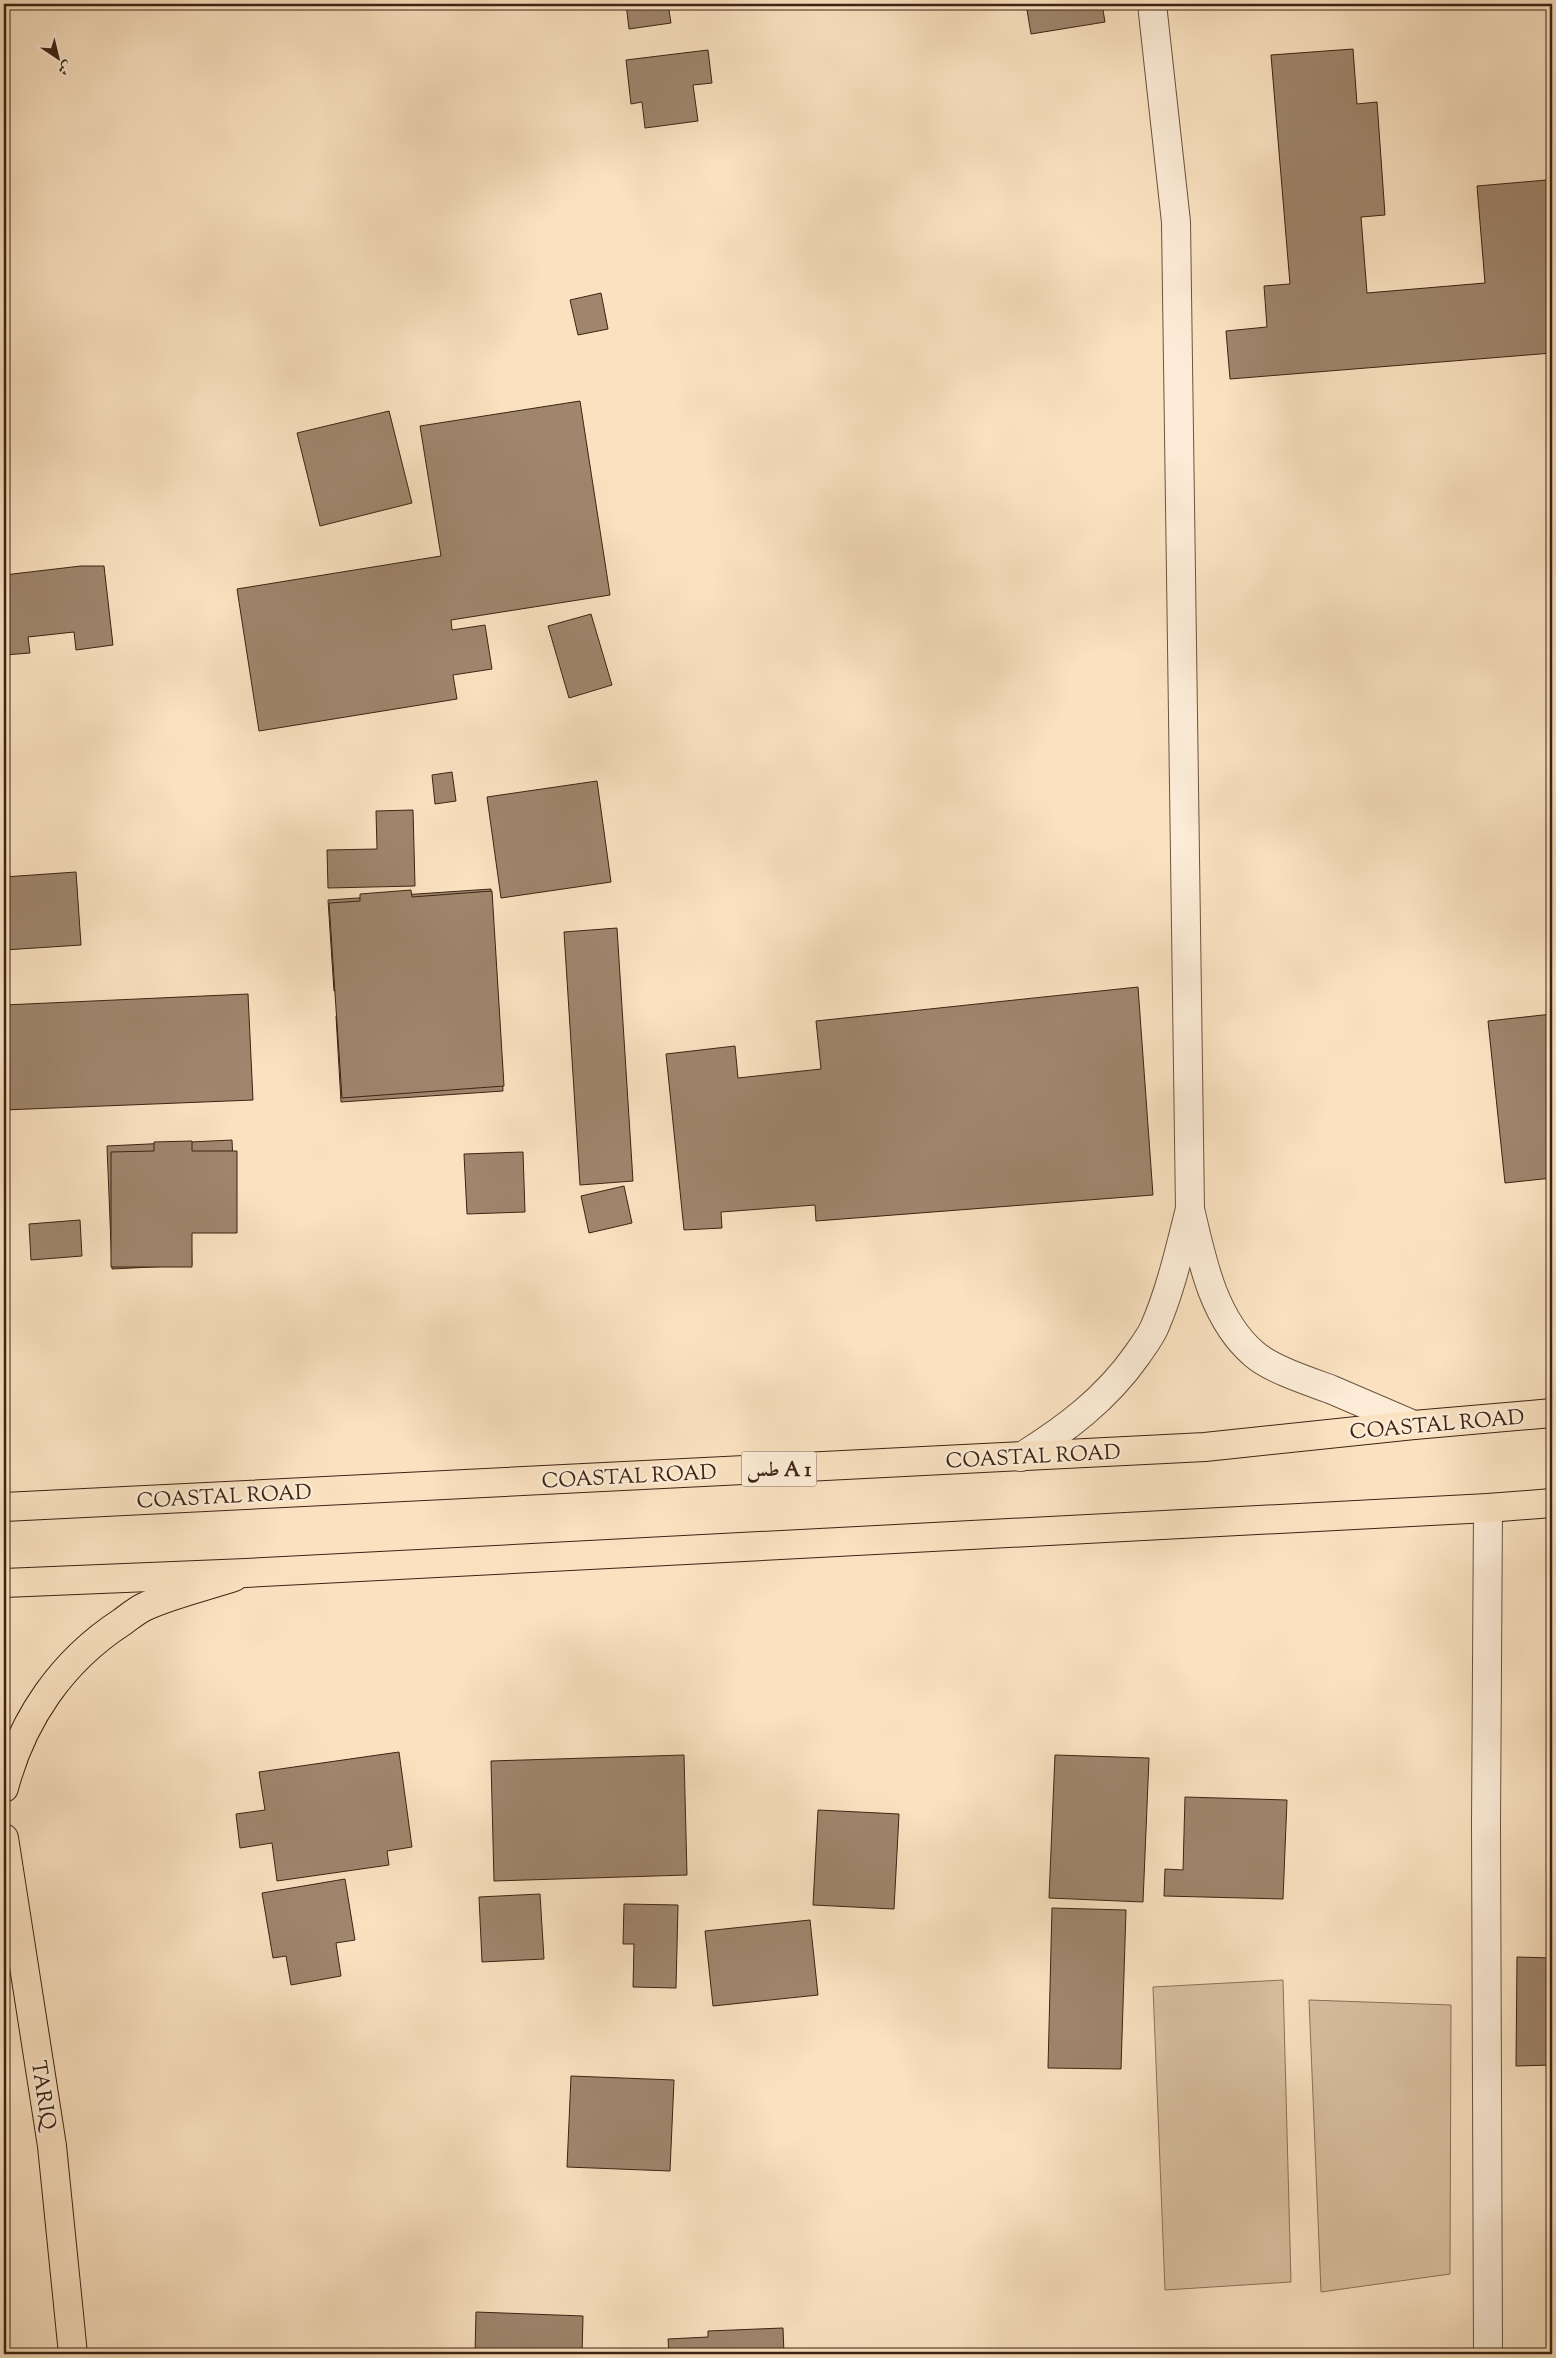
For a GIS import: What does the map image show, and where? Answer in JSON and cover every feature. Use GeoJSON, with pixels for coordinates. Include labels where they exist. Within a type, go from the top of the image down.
{"type":"FeatureCollection","features":[{"type":"Feature","properties":{"kind":"main road","name":"COASTAL ROAD"},"geometry":{"type":"LineString","coordinates":[[4,1507],[1205,1447],[1414,1425],[1552,1413]]}},
{"type":"Feature","properties":{"kind":"main road"},"geometry":{"type":"LineString","coordinates":[[4,1583],[246,1573],[1488,1508],[1552,1503]]}},
{"type":"Feature","properties":{"kind":"main road"},"geometry":{"type":"LineString","coordinates":[[4,1788],[12,1757],[34,1711],[64,1670],[102,1635],[144,1607],[246,1573]]}},
{"type":"Feature","properties":{"kind":"main road","name":"TARIQ"},"geometry":{"type":"LineString","coordinates":[[4,1838],[52,2146],[73,2354]]}},
{"type":"Feature","properties":{"kind":"street"},"geometry":{"type":"LineString","coordinates":[[1152,4],[1176,222],[1190,1209],[1204,1269],[1215,1295],[1232,1330],[1254,1354],[1293,1375],[1414,1425]]}},
{"type":"Feature","properties":{"kind":"street"},"geometry":{"type":"LineString","coordinates":[[1021,1457],[1062,1431],[1096,1403],[1124,1374],[1155,1327],[1190,1209]]}},
{"type":"Feature","properties":{"kind":"street"},"geometry":{"type":"LineString","coordinates":[[1488,1508],[1486,1824],[1488,2354]]}},
{"type":"Feature","properties":{"kind":"shaded area"},"geometry":{"type":"Polygon","coordinates":[[[1283,1980],[1291,2282],[1165,2290],[1153,1987],[1283,1980]]]}},
{"type":"Feature","properties":{"kind":"shaded area"},"geometry":{"type":"Polygon","coordinates":[[[1309,2000],[1451,2005],[1450,2274],[1321,2292],[1309,2000]]]}},
{"type":"Feature","properties":{"kind":"building"},"geometry":{"type":"Polygon","coordinates":[[[626,4],[668,4],[671,23],[629,29],[626,4]]]}},
{"type":"Feature","properties":{"kind":"building"},"geometry":{"type":"Polygon","coordinates":[[[1026,4],[1102,4],[1105,22],[1031,34],[1026,4]]]}},
{"type":"Feature","properties":{"kind":"building"},"geometry":{"type":"Polygon","coordinates":[[[1353,49],[1357,104],[1377,102],[1385,215],[1361,217],[1367,293],[1485,283],[1477,186],[1547,180],[1552,249],[1552,353],[1230,379],[1226,331],[1267,327],[1264,286],[1290,284],[1271,55],[1353,49]]]}},
{"type":"Feature","properties":{"kind":"building"},"geometry":{"type":"Polygon","coordinates":[[[708,50],[712,83],[693,85],[698,121],[645,128],[642,102],[631,104],[626,60],[708,50]]]}},
{"type":"Feature","properties":{"kind":"building"},"geometry":{"type":"Polygon","coordinates":[[[601,293],[608,329],[578,335],[570,300],[601,293]]]}},
{"type":"Feature","properties":{"kind":"building"},"geometry":{"type":"Polygon","coordinates":[[[580,401],[610,595],[451,620],[452,630],[485,625],[492,669],[453,675],[457,699],[259,731],[237,589],[441,556],[420,426],[580,401]]]}},
{"type":"Feature","properties":{"kind":"building"},"geometry":{"type":"Polygon","coordinates":[[[389,411],[412,503],[320,526],[297,433],[389,411]]]}},
{"type":"Feature","properties":{"kind":"building"},"geometry":{"type":"Polygon","coordinates":[[[81,566],[104,566],[113,645],[76,650],[74,632],[28,637],[30,653],[4,655],[4,575],[81,566]]]}},
{"type":"Feature","properties":{"kind":"building"},"geometry":{"type":"Polygon","coordinates":[[[591,614],[612,685],[569,698],[548,626],[591,614]]]}},
{"type":"Feature","properties":{"kind":"building"},"geometry":{"type":"Polygon","coordinates":[[[452,772],[456,801],[435,804],[432,775],[452,772]]]}},
{"type":"Feature","properties":{"kind":"building"},"geometry":{"type":"Polygon","coordinates":[[[597,781],[611,882],[501,898],[487,797],[597,781]]]}},
{"type":"Feature","properties":{"kind":"building"},"geometry":{"type":"Polygon","coordinates":[[[413,810],[415,886],[328,888],[327,850],[377,849],[376,811],[413,810]]]}},
{"type":"Feature","properties":{"kind":"building"},"geometry":{"type":"Polygon","coordinates":[[[76,872],[81,945],[4,950],[4,877],[76,872]]]}},
{"type":"Feature","properties":{"kind":"building"},"geometry":{"type":"Polygon","coordinates":[[[491,889],[503,1091],[341,1102],[336,1016],[409,1011],[407,986],[334,991],[328,900],[491,889]]]}},
{"type":"Feature","properties":{"kind":"building"},"geometry":{"type":"Polygon","coordinates":[[[411,890],[412,897],[492,891],[504,1086],[342,1098],[329,903],[360,901],[360,894],[411,890]]]}},
{"type":"Feature","properties":{"kind":"building"},"geometry":{"type":"Polygon","coordinates":[[[617,928],[633,1181],[580,1185],[564,932],[617,928]]]}},
{"type":"Feature","properties":{"kind":"building"},"geometry":{"type":"Polygon","coordinates":[[[1138,987],[1153,1195],[816,1221],[815,1205],[721,1212],[722,1228],[684,1230],[666,1054],[735,1046],[738,1078],[821,1069],[816,1021],[1138,987]]]}},
{"type":"Feature","properties":{"kind":"building"},"geometry":{"type":"Polygon","coordinates":[[[248,994],[253,1100],[4,1110],[4,1005],[248,994]]]}},
{"type":"Feature","properties":{"kind":"building"},"geometry":{"type":"Polygon","coordinates":[[[1552,1014],[1552,1178],[1505,1183],[1488,1021],[1552,1014]]]}},
{"type":"Feature","properties":{"kind":"building"},"geometry":{"type":"Polygon","coordinates":[[[232,1140],[236,1229],[191,1230],[192,1265],[112,1269],[107,1146],[232,1140]]]}},
{"type":"Feature","properties":{"kind":"building"},"geometry":{"type":"Polygon","coordinates":[[[192,1141],[192,1151],[237,1151],[237,1233],[192,1233],[192,1267],[111,1267],[111,1152],[154,1151],[154,1142],[192,1141]]]}},
{"type":"Feature","properties":{"kind":"building"},"geometry":{"type":"Polygon","coordinates":[[[523,1152],[525,1212],[467,1214],[464,1154],[523,1152]]]}},
{"type":"Feature","properties":{"kind":"building"},"geometry":{"type":"Polygon","coordinates":[[[624,1186],[632,1223],[589,1233],[581,1196],[624,1186]]]}},
{"type":"Feature","properties":{"kind":"building"},"geometry":{"type":"Polygon","coordinates":[[[80,1220],[82,1256],[31,1260],[29,1224],[80,1220]]]}},
{"type":"Feature","properties":{"kind":"building"},"geometry":{"type":"Polygon","coordinates":[[[399,1752],[412,1847],[387,1851],[389,1865],[277,1881],[272,1843],[240,1848],[236,1814],[265,1810],[259,1772],[399,1752]]]}},
{"type":"Feature","properties":{"kind":"building"},"geometry":{"type":"Polygon","coordinates":[[[684,1755],[687,1875],[494,1881],[491,1761],[684,1755]]]}},
{"type":"Feature","properties":{"kind":"building"},"geometry":{"type":"Polygon","coordinates":[[[1055,1755],[1149,1758],[1143,1902],[1049,1898],[1055,1755]]]}},
{"type":"Feature","properties":{"kind":"building"},"geometry":{"type":"Polygon","coordinates":[[[1185,1797],[1287,1800],[1283,1899],[1164,1896],[1165,1869],[1183,1870],[1185,1797]]]}},
{"type":"Feature","properties":{"kind":"building"},"geometry":{"type":"Polygon","coordinates":[[[818,1810],[899,1814],[894,1909],[813,1905],[818,1810]]]}},
{"type":"Feature","properties":{"kind":"building"},"geometry":{"type":"Polygon","coordinates":[[[345,1879],[355,1940],[336,1943],[341,1976],[291,1985],[286,1956],[273,1958],[262,1893],[345,1879]]]}},
{"type":"Feature","properties":{"kind":"building"},"geometry":{"type":"Polygon","coordinates":[[[540,1894],[544,1959],[482,1962],[479,1897],[540,1894]]]}},
{"type":"Feature","properties":{"kind":"building"},"geometry":{"type":"Polygon","coordinates":[[[624,1904],[678,1905],[676,1988],[633,1987],[634,1944],[623,1944],[624,1904]]]}},
{"type":"Feature","properties":{"kind":"building"},"geometry":{"type":"Polygon","coordinates":[[[1052,1908],[1126,1910],[1121,2069],[1048,2068],[1052,1908]]]}},
{"type":"Feature","properties":{"kind":"building"},"geometry":{"type":"Polygon","coordinates":[[[810,1920],[818,1995],[713,2006],[705,1931],[810,1920]]]}},
{"type":"Feature","properties":{"kind":"building"},"geometry":{"type":"Polygon","coordinates":[[[1517,1957],[1552,1958],[1552,2065],[1516,2066],[1517,1957]]]}},
{"type":"Feature","properties":{"kind":"building"},"geometry":{"type":"Polygon","coordinates":[[[571,2076],[674,2080],[670,2171],[567,2167],[571,2076]]]}},
{"type":"Feature","properties":{"kind":"building"},"geometry":{"type":"Polygon","coordinates":[[[476,2312],[583,2316],[582,2354],[475,2354],[476,2312]]]}},
{"type":"Feature","properties":{"kind":"building"},"geometry":{"type":"Polygon","coordinates":[[[783,2328],[784,2354],[669,2354],[668,2339],[708,2337],[708,2331],[783,2328]]]}}]}
